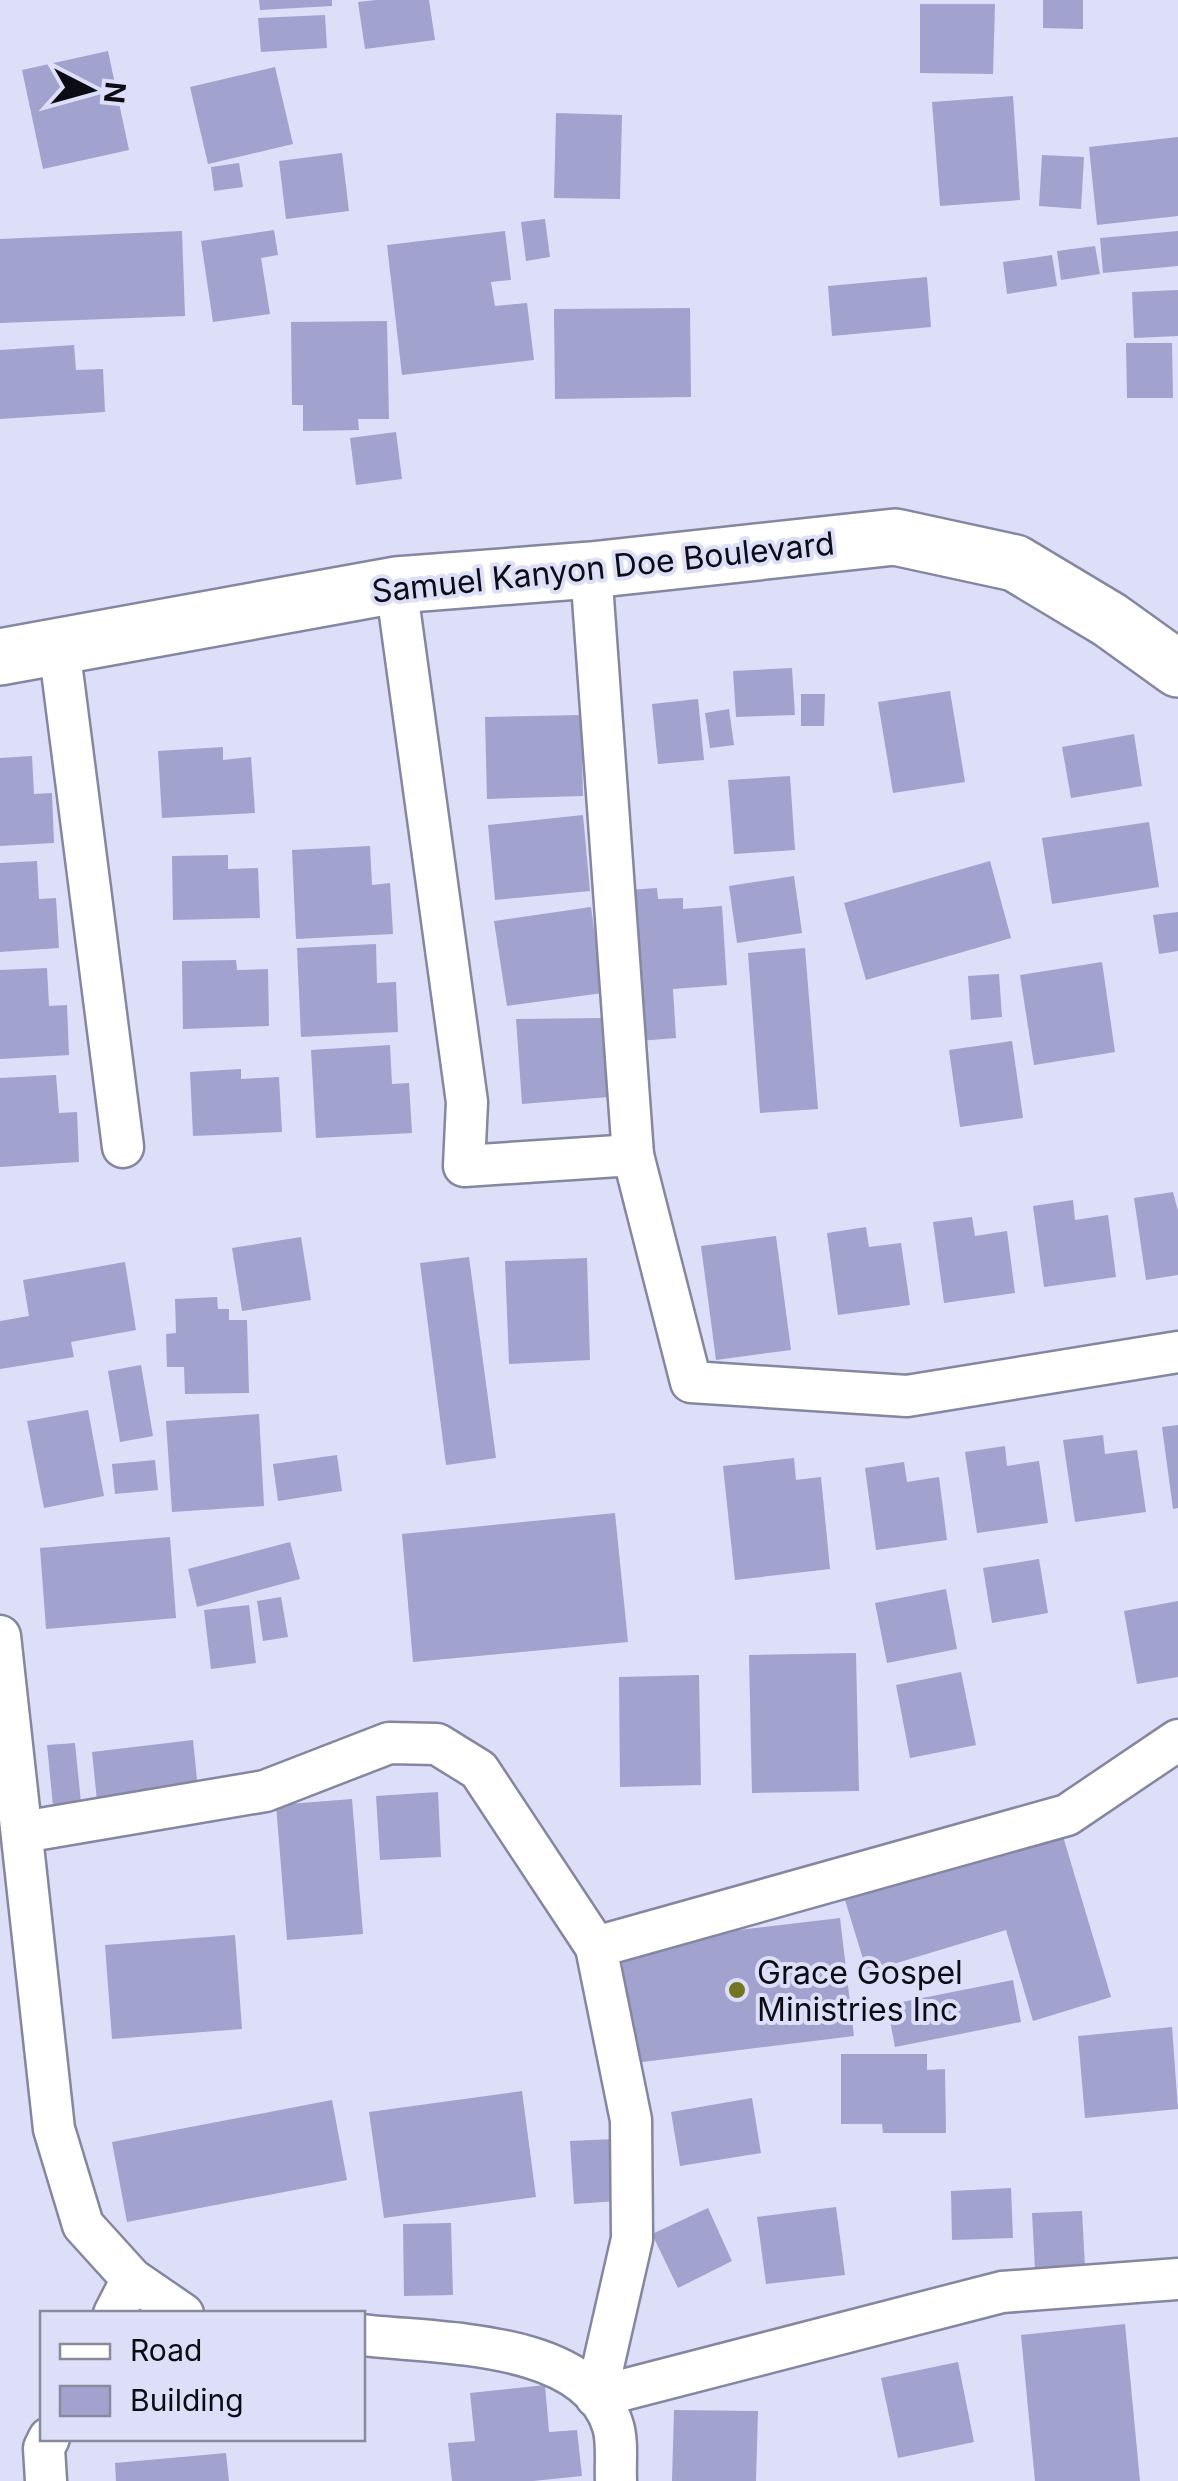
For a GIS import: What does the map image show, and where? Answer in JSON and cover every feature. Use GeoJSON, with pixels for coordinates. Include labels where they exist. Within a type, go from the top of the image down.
{"type":"FeatureCollection","features":[{"type":"Feature","properties":{"kind":"street","name":"Samuel Kanyon Doe Boulevard"},"geometry":{"type":"LineString","coordinates":[[0,657],[396,585],[592,570],[894,537],[1015,564],[1110,620],[1178,669]]}},
{"type":"Feature","properties":{"kind":"street"},"geometry":{"type":"LineString","coordinates":[[592,570],[632,1155],[692,1382],[907,1396],[1178,1352]]}},
{"type":"Feature","properties":{"kind":"street"},"geometry":{"type":"LineString","coordinates":[[396,585],[467,1102],[464,1166],[556,1163],[632,1155]]}},
{"type":"Feature","properties":{"kind":"street"},"geometry":{"type":"LineString","coordinates":[[59,647],[123,1147]]}},
{"type":"Feature","properties":{"kind":"street"},"geometry":{"type":"LineString","coordinates":[[0,1636],[54,2129],[83,2225],[123,2296],[173,2311]]}},
{"type":"Feature","properties":{"kind":"street"},"geometry":{"type":"LineString","coordinates":[[596,1947],[1067,1815],[1178,1740]]}},
{"type":"Feature","properties":{"kind":"street"},"geometry":{"type":"LineString","coordinates":[[23,1832],[265,1791],[389,1743],[437,1744],[478,1770],[596,1947],[631,2120],[632,2239],[596,2397]]}},
{"type":"Feature","properties":{"kind":"street"},"geometry":{"type":"LineString","coordinates":[[596,2397],[1002,2292],[1178,2279]]}},
{"type":"Feature","properties":{"kind":"street"},"geometry":{"type":"LineString","coordinates":[[365,2335],[529,2354],[576,2375],[596,2397],[613,2426],[616,2481]]}},
{"type":"Feature","properties":{"kind":"street"},"geometry":{"type":"LineString","coordinates":[[46,2481],[47,2441]]}},
{"type":"Feature","properties":{"kind":"building"},"geometry":{"type":"Polygon","coordinates":[[[259,0],[332,0],[332,6],[260,10],[259,0]]]}},
{"type":"Feature","properties":{"kind":"building"},"geometry":{"type":"Polygon","coordinates":[[[429,0],[435,40],[365,49],[358,2],[429,0]]]}},
{"type":"Feature","properties":{"kind":"building"},"geometry":{"type":"Polygon","coordinates":[[[1043,0],[1083,0],[1083,29],[1043,28],[1043,0]]]}},
{"type":"Feature","properties":{"kind":"building"},"geometry":{"type":"Polygon","coordinates":[[[920,4],[995,4],[993,74],[920,73],[920,4]]]}},
{"type":"Feature","properties":{"kind":"building"},"geometry":{"type":"Polygon","coordinates":[[[325,15],[327,48],[261,52],[258,18],[325,15]]]}},
{"type":"Feature","properties":{"kind":"building"},"geometry":{"type":"Polygon","coordinates":[[[108,51],[129,150],[43,169],[22,70],[108,51]]]}},
{"type":"Feature","properties":{"kind":"building"},"geometry":{"type":"Polygon","coordinates":[[[275,67],[293,144],[208,164],[190,87],[275,67]]]}},
{"type":"Feature","properties":{"kind":"building"},"geometry":{"type":"Polygon","coordinates":[[[1013,96],[1020,200],[940,206],[932,102],[1013,96]]]}},
{"type":"Feature","properties":{"kind":"building"},"geometry":{"type":"Polygon","coordinates":[[[556,113],[622,115],[620,199],[554,198],[556,113]]]}},
{"type":"Feature","properties":{"kind":"building"},"geometry":{"type":"Polygon","coordinates":[[[1178,137],[1178,216],[1097,225],[1089,147],[1178,137]]]}},
{"type":"Feature","properties":{"kind":"building"},"geometry":{"type":"Polygon","coordinates":[[[342,153],[349,211],[286,219],[279,161],[342,153]]]}},
{"type":"Feature","properties":{"kind":"building"},"geometry":{"type":"Polygon","coordinates":[[[1042,155],[1084,157],[1081,209],[1039,206],[1042,155]]]}},
{"type":"Feature","properties":{"kind":"building"},"geometry":{"type":"Polygon","coordinates":[[[239,163],[243,187],[214,191],[211,167],[239,163]]]}},
{"type":"Feature","properties":{"kind":"building"},"geometry":{"type":"Polygon","coordinates":[[[545,219],[550,257],[526,261],[521,222],[545,219]]]}},
{"type":"Feature","properties":{"kind":"building"},"geometry":{"type":"Polygon","coordinates":[[[274,230],[278,255],[261,258],[270,314],[213,322],[201,241],[274,230]]]}},
{"type":"Feature","properties":{"kind":"building"},"geometry":{"type":"Polygon","coordinates":[[[182,231],[185,316],[0,323],[0,239],[182,231]]]}},
{"type":"Feature","properties":{"kind":"building"},"geometry":{"type":"Polygon","coordinates":[[[505,231],[511,280],[491,282],[495,306],[527,303],[534,360],[402,375],[387,245],[505,231]]]}},
{"type":"Feature","properties":{"kind":"building"},"geometry":{"type":"Polygon","coordinates":[[[1178,231],[1178,266],[1103,273],[1100,238],[1178,231]]]}},
{"type":"Feature","properties":{"kind":"building"},"geometry":{"type":"Polygon","coordinates":[[[1095,246],[1100,274],[1061,280],[1057,251],[1095,246]]]}},
{"type":"Feature","properties":{"kind":"building"},"geometry":{"type":"Polygon","coordinates":[[[1052,255],[1057,286],[1007,294],[1003,262],[1052,255]]]}},
{"type":"Feature","properties":{"kind":"building"},"geometry":{"type":"Polygon","coordinates":[[[927,277],[931,327],[832,336],[828,286],[927,277]]]}},
{"type":"Feature","properties":{"kind":"building"},"geometry":{"type":"Polygon","coordinates":[[[1178,290],[1178,336],[1134,338],[1132,292],[1178,290]]]}},
{"type":"Feature","properties":{"kind":"building"},"geometry":{"type":"Polygon","coordinates":[[[690,308],[691,397],[555,399],[554,309],[690,308]]]}},
{"type":"Feature","properties":{"kind":"building"},"geometry":{"type":"Polygon","coordinates":[[[387,321],[389,419],[358,419],[359,430],[303,431],[303,405],[292,405],[291,322],[387,321]]]}},
{"type":"Feature","properties":{"kind":"building"},"geometry":{"type":"Polygon","coordinates":[[[1126,343],[1172,343],[1173,398],[1127,398],[1126,343]]]}},
{"type":"Feature","properties":{"kind":"building"},"geometry":{"type":"Polygon","coordinates":[[[74,345],[76,370],[103,369],[105,412],[0,419],[0,350],[74,345]]]}},
{"type":"Feature","properties":{"kind":"building"},"geometry":{"type":"Polygon","coordinates":[[[396,432],[402,479],[356,485],[350,438],[396,432]]]}},
{"type":"Feature","properties":{"kind":"building"},"geometry":{"type":"Polygon","coordinates":[[[792,668],[795,715],[736,717],[733,671],[792,668]]]}},
{"type":"Feature","properties":{"kind":"building"},"geometry":{"type":"Polygon","coordinates":[[[950,691],[965,782],[893,793],[878,702],[950,691]]]}},
{"type":"Feature","properties":{"kind":"building"},"geometry":{"type":"Polygon","coordinates":[[[801,694],[825,694],[824,726],[801,726],[801,694]]]}},
{"type":"Feature","properties":{"kind":"building"},"geometry":{"type":"Polygon","coordinates":[[[698,699],[704,760],[658,764],[652,704],[698,699]]]}},
{"type":"Feature","properties":{"kind":"building"},"geometry":{"type":"Polygon","coordinates":[[[729,709],[734,745],[710,748],[705,713],[729,709]]]}},
{"type":"Feature","properties":{"kind":"building"},"geometry":{"type":"Polygon","coordinates":[[[581,715],[583,796],[487,799],[485,717],[581,715]]]}},
{"type":"Feature","properties":{"kind":"building"},"geometry":{"type":"Polygon","coordinates":[[[1134,734],[1142,786],[1071,798],[1062,747],[1134,734]]]}},
{"type":"Feature","properties":{"kind":"building"},"geometry":{"type":"Polygon","coordinates":[[[223,747],[223,760],[251,757],[255,813],[162,818],[158,751],[223,747]]]}},
{"type":"Feature","properties":{"kind":"building"},"geometry":{"type":"Polygon","coordinates":[[[32,756],[34,794],[52,793],[54,843],[0,846],[0,758],[32,756]]]}},
{"type":"Feature","properties":{"kind":"building"},"geometry":{"type":"Polygon","coordinates":[[[790,776],[795,850],[734,854],[728,780],[790,776]]]}},
{"type":"Feature","properties":{"kind":"building"},"geometry":{"type":"Polygon","coordinates":[[[583,815],[590,891],[495,900],[488,825],[583,815]]]}},
{"type":"Feature","properties":{"kind":"building"},"geometry":{"type":"Polygon","coordinates":[[[1149,822],[1159,887],[1052,904],[1042,838],[1149,822]]]}},
{"type":"Feature","properties":{"kind":"building"},"geometry":{"type":"Polygon","coordinates":[[[370,846],[372,885],[390,883],[393,934],[296,939],[292,850],[370,846]]]}},
{"type":"Feature","properties":{"kind":"building"},"geometry":{"type":"Polygon","coordinates":[[[228,855],[228,869],[258,868],[260,918],[173,920],[172,856],[228,855]]]}},
{"type":"Feature","properties":{"kind":"building"},"geometry":{"type":"Polygon","coordinates":[[[37,861],[39,899],[56,898],[59,948],[0,952],[0,863],[37,861]]]}},
{"type":"Feature","properties":{"kind":"building"},"geometry":{"type":"Polygon","coordinates":[[[990,861],[1011,938],[866,980],[844,903],[990,861]]]}},
{"type":"Feature","properties":{"kind":"building"},"geometry":{"type":"Polygon","coordinates":[[[794,876],[802,933],[737,943],[729,886],[794,876]]]}},
{"type":"Feature","properties":{"kind":"building"},"geometry":{"type":"Polygon","coordinates":[[[657,888],[658,899],[683,898],[683,909],[722,906],[727,985],[673,989],[676,1038],[639,1041],[628,890],[657,888]]]}},
{"type":"Feature","properties":{"kind":"building"},"geometry":{"type":"Polygon","coordinates":[[[591,907],[603,993],[507,1006],[494,921],[591,907]]]}},
{"type":"Feature","properties":{"kind":"building"},"geometry":{"type":"Polygon","coordinates":[[[1178,912],[1178,951],[1159,954],[1153,915],[1178,912]]]}},
{"type":"Feature","properties":{"kind":"building"},"geometry":{"type":"Polygon","coordinates":[[[376,944],[377,983],[396,982],[398,1032],[301,1037],[297,948],[376,944]]]}},
{"type":"Feature","properties":{"kind":"building"},"geometry":{"type":"Polygon","coordinates":[[[805,948],[818,1109],[760,1113],[748,953],[805,948]]]}},
{"type":"Feature","properties":{"kind":"building"},"geometry":{"type":"Polygon","coordinates":[[[236,960],[237,970],[268,969],[269,1026],[183,1029],[182,961],[236,960]]]}},
{"type":"Feature","properties":{"kind":"building"},"geometry":{"type":"Polygon","coordinates":[[[1102,962],[1115,1052],[1034,1065],[1020,975],[1102,962]]]}},
{"type":"Feature","properties":{"kind":"building"},"geometry":{"type":"Polygon","coordinates":[[[47,968],[49,1006],[67,1005],[69,1055],[0,1059],[0,970],[47,968]]]}},
{"type":"Feature","properties":{"kind":"building"},"geometry":{"type":"Polygon","coordinates":[[[999,974],[1002,1017],[971,1020],[968,976],[999,974]]]}},
{"type":"Feature","properties":{"kind":"building"},"geometry":{"type":"Polygon","coordinates":[[[603,1018],[609,1097],[522,1104],[516,1019],[603,1018]]]}},
{"type":"Feature","properties":{"kind":"building"},"geometry":{"type":"Polygon","coordinates":[[[1012,1041],[1023,1118],[960,1127],[949,1050],[1012,1041]]]}},
{"type":"Feature","properties":{"kind":"building"},"geometry":{"type":"Polygon","coordinates":[[[390,1045],[392,1084],[409,1083],[412,1133],[316,1138],[311,1050],[390,1045]]]}},
{"type":"Feature","properties":{"kind":"building"},"geometry":{"type":"Polygon","coordinates":[[[241,1069],[241,1079],[279,1077],[282,1132],[193,1136],[190,1072],[241,1069]]]}},
{"type":"Feature","properties":{"kind":"building"},"geometry":{"type":"Polygon","coordinates":[[[56,1075],[59,1113],[77,1112],[79,1162],[0,1167],[0,1078],[56,1075]]]}},
{"type":"Feature","properties":{"kind":"building"},"geometry":{"type":"Polygon","coordinates":[[[1173,1192],[1178,1211],[1178,1275],[1146,1280],[1134,1198],[1173,1192]]]}},
{"type":"Feature","properties":{"kind":"building"},"geometry":{"type":"Polygon","coordinates":[[[1073,1200],[1075,1220],[1108,1215],[1116,1277],[1044,1287],[1033,1206],[1073,1200]]]}},
{"type":"Feature","properties":{"kind":"building"},"geometry":{"type":"Polygon","coordinates":[[[972,1217],[975,1236],[1007,1231],[1015,1293],[944,1303],[933,1222],[972,1217]]]}},
{"type":"Feature","properties":{"kind":"building"},"geometry":{"type":"Polygon","coordinates":[[[866,1227],[869,1247],[901,1243],[910,1305],[838,1315],[827,1233],[866,1227]]]}},
{"type":"Feature","properties":{"kind":"building"},"geometry":{"type":"Polygon","coordinates":[[[776,1236],[791,1350],[716,1360],[701,1246],[776,1236]]]}},
{"type":"Feature","properties":{"kind":"building"},"geometry":{"type":"Polygon","coordinates":[[[301,1237],[311,1300],[242,1311],[232,1248],[301,1237]]]}},
{"type":"Feature","properties":{"kind":"building"},"geometry":{"type":"Polygon","coordinates":[[[469,1257],[496,1458],[446,1465],[420,1263],[469,1257]]]}},
{"type":"Feature","properties":{"kind":"building"},"geometry":{"type":"Polygon","coordinates":[[[587,1258],[590,1360],[509,1364],[505,1261],[587,1258]]]}},
{"type":"Feature","properties":{"kind":"building"},"geometry":{"type":"Polygon","coordinates":[[[125,1262],[136,1330],[71,1342],[74,1357],[0,1369],[0,1321],[29,1316],[23,1280],[125,1262]]]}},
{"type":"Feature","properties":{"kind":"building"},"geometry":{"type":"Polygon","coordinates":[[[217,1297],[218,1309],[229,1309],[229,1320],[247,1320],[249,1393],[185,1394],[184,1367],[167,1367],[166,1334],[176,1333],[175,1299],[217,1297]]]}},
{"type":"Feature","properties":{"kind":"building"},"geometry":{"type":"Polygon","coordinates":[[[141,1365],[153,1436],[120,1442],[108,1371],[141,1365]]]}},
{"type":"Feature","properties":{"kind":"building"},"geometry":{"type":"Polygon","coordinates":[[[88,1410],[104,1496],[44,1508],[27,1421],[88,1410]]]}},
{"type":"Feature","properties":{"kind":"building"},"geometry":{"type":"Polygon","coordinates":[[[259,1414],[264,1506],[172,1512],[166,1421],[259,1414]]]}},
{"type":"Feature","properties":{"kind":"building"},"geometry":{"type":"Polygon","coordinates":[[[1178,1425],[1178,1508],[1173,1509],[1162,1427],[1178,1425]]]}},
{"type":"Feature","properties":{"kind":"building"},"geometry":{"type":"Polygon","coordinates":[[[1103,1435],[1105,1454],[1137,1450],[1146,1512],[1075,1522],[1063,1440],[1103,1435]]]}},
{"type":"Feature","properties":{"kind":"building"},"geometry":{"type":"Polygon","coordinates":[[[1005,1446],[1007,1466],[1039,1461],[1048,1523],[977,1533],[965,1452],[1005,1446]]]}},
{"type":"Feature","properties":{"kind":"building"},"geometry":{"type":"Polygon","coordinates":[[[337,1455],[342,1491],[278,1501],[273,1464],[337,1455]]]}},
{"type":"Feature","properties":{"kind":"building"},"geometry":{"type":"Polygon","coordinates":[[[794,1458],[796,1480],[821,1477],[830,1569],[735,1580],[723,1466],[794,1458]]]}},
{"type":"Feature","properties":{"kind":"building"},"geometry":{"type":"Polygon","coordinates":[[[155,1460],[158,1490],[115,1494],[112,1464],[155,1460]]]}},
{"type":"Feature","properties":{"kind":"building"},"geometry":{"type":"Polygon","coordinates":[[[904,1462],[907,1482],[939,1477],[947,1540],[876,1550],[865,1468],[904,1462]]]}},
{"type":"Feature","properties":{"kind":"building"},"geometry":{"type":"Polygon","coordinates":[[[615,1513],[628,1642],[413,1662],[402,1534],[615,1513]]]}},
{"type":"Feature","properties":{"kind":"building"},"geometry":{"type":"Polygon","coordinates":[[[170,1537],[176,1618],[46,1629],[40,1548],[170,1537]]]}},
{"type":"Feature","properties":{"kind":"building"},"geometry":{"type":"Polygon","coordinates":[[[290,1542],[300,1579],[197,1607],[188,1569],[290,1542]]]}},
{"type":"Feature","properties":{"kind":"building"},"geometry":{"type":"Polygon","coordinates":[[[1039,1559],[1048,1613],[992,1623],[983,1568],[1039,1559]]]}},
{"type":"Feature","properties":{"kind":"building"},"geometry":{"type":"Polygon","coordinates":[[[946,1589],[957,1649],[887,1663],[875,1603],[946,1589]]]}},
{"type":"Feature","properties":{"kind":"building"},"geometry":{"type":"Polygon","coordinates":[[[281,1597],[288,1637],[263,1641],[257,1601],[281,1597]]]}},
{"type":"Feature","properties":{"kind":"building"},"geometry":{"type":"Polygon","coordinates":[[[1178,1601],[1178,1677],[1137,1684],[1124,1611],[1178,1601]]]}},
{"type":"Feature","properties":{"kind":"building"},"geometry":{"type":"Polygon","coordinates":[[[249,1605],[256,1663],[211,1669],[204,1610],[249,1605]]]}},
{"type":"Feature","properties":{"kind":"building"},"geometry":{"type":"Polygon","coordinates":[[[856,1653],[859,1791],[752,1793],[749,1655],[856,1653]]]}},
{"type":"Feature","properties":{"kind":"building"},"geometry":{"type":"Polygon","coordinates":[[[961,1672],[976,1745],[910,1758],[896,1685],[961,1672]]]}},
{"type":"Feature","properties":{"kind":"building"},"geometry":{"type":"Polygon","coordinates":[[[699,1675],[701,1785],[620,1787],[619,1677],[699,1675]]]}},
{"type":"Feature","properties":{"kind":"building"},"geometry":{"type":"Polygon","coordinates":[[[193,1740],[198,1789],[97,1801],[92,1752],[193,1740]]]}},
{"type":"Feature","properties":{"kind":"building"},"geometry":{"type":"Polygon","coordinates":[[[75,1743],[81,1803],[53,1806],[47,1745],[75,1743]]]}},
{"type":"Feature","properties":{"kind":"building"},"geometry":{"type":"Polygon","coordinates":[[[438,1792],[441,1857],[380,1860],[376,1796],[438,1792]]]}},
{"type":"Feature","properties":{"kind":"building"},"geometry":{"type":"Polygon","coordinates":[[[352,1799],[363,1934],[287,1940],[276,1805],[352,1799]]]}},
{"type":"Feature","properties":{"kind":"building"},"geometry":{"type":"Polygon","coordinates":[[[1062,1833],[1111,1997],[1033,2021],[1006,1930],[867,1972],[845,1900],[1062,1833]]]}},
{"type":"Feature","properties":{"kind":"building","name":"Grace Gospel Ministries Inc"},"geometry":{"type":"Polygon","coordinates":[[[840,1918],[854,2036],[634,2063],[620,1944],[840,1918]]]}},
{"type":"Feature","properties":{"kind":"building"},"geometry":{"type":"Polygon","coordinates":[[[235,1935],[242,2029],[112,2039],[105,1945],[235,1935]]]}},
{"type":"Feature","properties":{"kind":"building"},"geometry":{"type":"Polygon","coordinates":[[[1013,1980],[1021,2022],[895,2047],[887,2005],[1013,1980]]]}},
{"type":"Feature","properties":{"kind":"building"},"geometry":{"type":"Polygon","coordinates":[[[1172,2027],[1178,2109],[1085,2118],[1078,2036],[1172,2027]]]}},
{"type":"Feature","properties":{"kind":"building"},"geometry":{"type":"Polygon","coordinates":[[[841,2054],[927,2054],[927,2070],[945,2069],[946,2133],[883,2133],[882,2124],[841,2124],[841,2054]]]}},
{"type":"Feature","properties":{"kind":"building"},"geometry":{"type":"Polygon","coordinates":[[[522,2091],[536,2197],[384,2218],[369,2112],[522,2091]]]}},
{"type":"Feature","properties":{"kind":"building"},"geometry":{"type":"Polygon","coordinates":[[[752,2098],[761,2153],[680,2166],[671,2112],[752,2098]]]}},
{"type":"Feature","properties":{"kind":"building"},"geometry":{"type":"Polygon","coordinates":[[[332,2100],[347,2180],[127,2222],[112,2142],[332,2100]]]}},
{"type":"Feature","properties":{"kind":"building"},"geometry":{"type":"Polygon","coordinates":[[[613,2139],[618,2201],[574,2204],[570,2141],[613,2139]]]}},
{"type":"Feature","properties":{"kind":"building"},"geometry":{"type":"Polygon","coordinates":[[[1011,2188],[1013,2238],[952,2240],[951,2191],[1011,2188]]]}},
{"type":"Feature","properties":{"kind":"building"},"geometry":{"type":"Polygon","coordinates":[[[836,2207],[845,2275],[766,2284],[757,2217],[836,2207]]]}},
{"type":"Feature","properties":{"kind":"building"},"geometry":{"type":"Polygon","coordinates":[[[708,2208],[732,2261],[678,2288],[652,2234],[708,2208]]]}},
{"type":"Feature","properties":{"kind":"building"},"geometry":{"type":"Polygon","coordinates":[[[1082,2211],[1085,2267],[1035,2269],[1032,2213],[1082,2211]]]}},
{"type":"Feature","properties":{"kind":"building"},"geometry":{"type":"Polygon","coordinates":[[[451,2223],[453,2295],[404,2296],[403,2224],[451,2223]]]}},
{"type":"Feature","properties":{"kind":"building"},"geometry":{"type":"Polygon","coordinates":[[[1125,2324],[1140,2481],[1035,2481],[1021,2335],[1125,2324]]]}},
{"type":"Feature","properties":{"kind":"building"},"geometry":{"type":"Polygon","coordinates":[[[958,2362],[974,2442],[898,2458],[881,2378],[958,2362]]]}},
{"type":"Feature","properties":{"kind":"building"},"geometry":{"type":"Polygon","coordinates":[[[545,2385],[549,2432],[577,2430],[582,2476],[533,2481],[452,2481],[448,2443],[475,2441],[470,2393],[545,2385]]]}},
{"type":"Feature","properties":{"kind":"building"},"geometry":{"type":"Polygon","coordinates":[[[674,2410],[758,2411],[756,2481],[672,2481],[674,2410]]]}},
{"type":"Feature","properties":{"kind":"building"},"geometry":{"type":"Polygon","coordinates":[[[226,2453],[229,2481],[116,2481],[115,2463],[226,2453]]]}},
{"type":"Feature","properties":{"kind":"place","name":"Grace Gospel Ministries Inc"},"geometry":{"type":"Point","coordinates":[737,1990]}}]}
